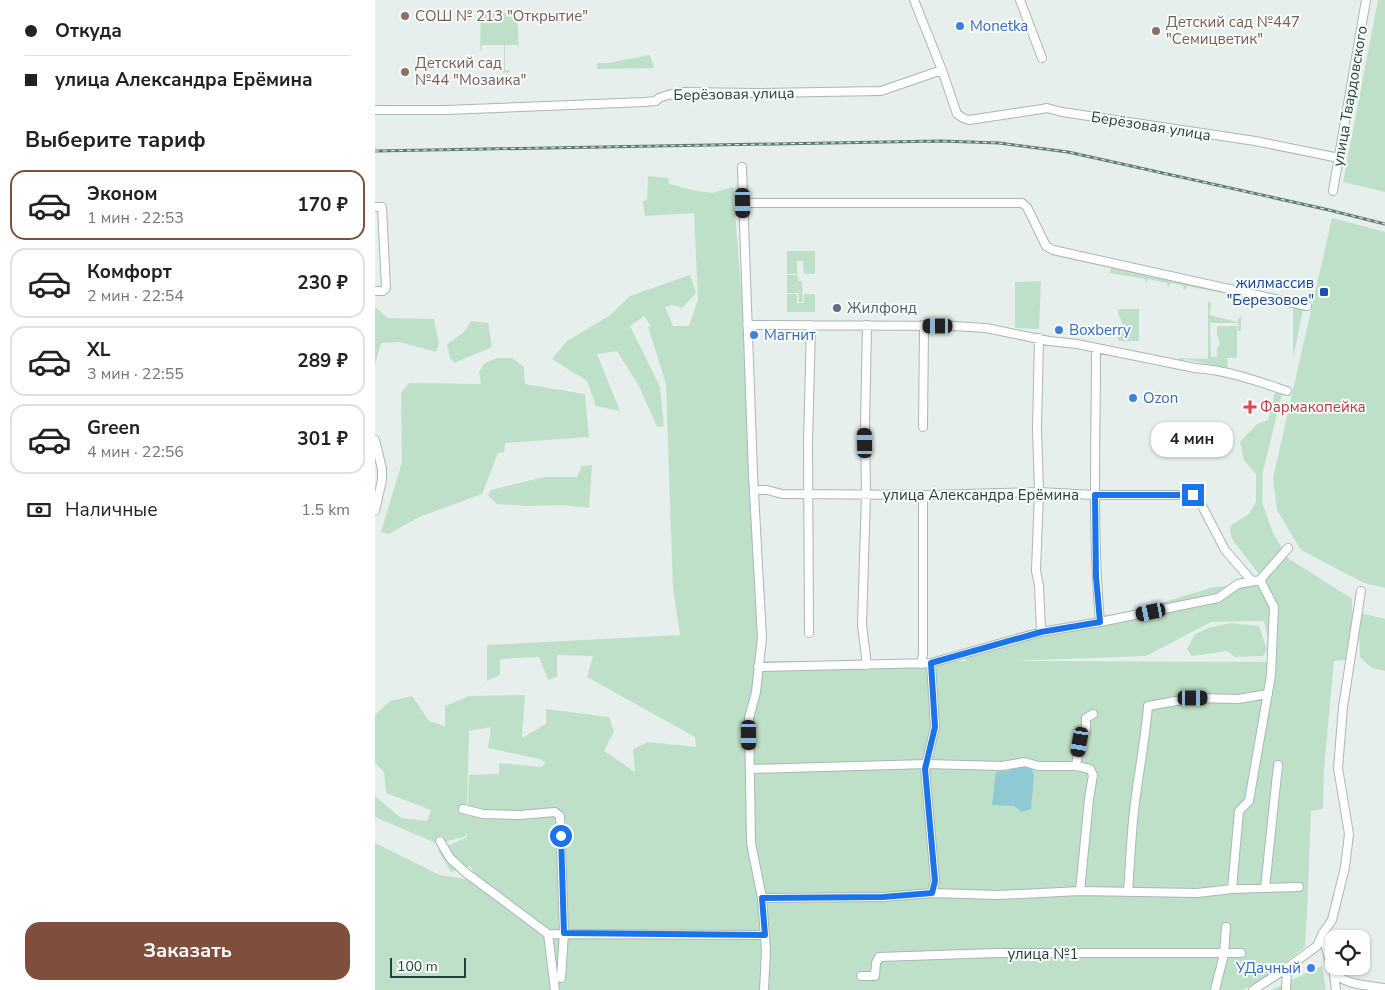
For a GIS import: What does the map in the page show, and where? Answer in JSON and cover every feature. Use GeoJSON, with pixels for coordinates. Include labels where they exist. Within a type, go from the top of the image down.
{"type":"FeatureCollection","features":[{"type":"Feature","properties":{"kind":"street"},"geometry":{"type":"LineString","coordinates":[[914,0],[942,70]]}},
{"type":"Feature","properties":{"kind":"street"},"geometry":{"type":"LineString","coordinates":[[1020,0],[1042,58]]}},
{"type":"Feature","properties":{"kind":"street","name":"улица Твардовского"},"geometry":{"type":"LineString","coordinates":[[1333,191],[1366,0]]}},
{"type":"Feature","properties":{"kind":"street","name":"Берёзовая улица"},"geometry":{"type":"LineString","coordinates":[[375,110],[447,110],[645,102],[656,101],[668,94],[683,92],[881,91],[942,70],[957,114],[963,118],[974,119],[1047,108],[1062,112],[1255,141],[1339,158]]}},
{"type":"Feature","properties":{"kind":"street"},"geometry":{"type":"LineString","coordinates":[[742,167],[754,490],[762,638],[756,692],[749,718],[751,843],[762,898],[765,935],[764,990]]}},
{"type":"Feature","properties":{"kind":"street"},"geometry":{"type":"LineString","coordinates":[[743,203],[1022,203],[1027,207],[1046,246],[1053,250],[1307,306]]}},
{"type":"Feature","properties":{"kind":"street"},"geometry":{"type":"LineString","coordinates":[[375,207],[382,207],[386,288],[383,291],[375,291]]}},
{"type":"Feature","properties":{"kind":"street"},"geometry":{"type":"LineString","coordinates":[[747,325],[986,328],[1210,369],[1287,391]]}},
{"type":"Feature","properties":{"kind":"street"},"geometry":{"type":"LineString","coordinates":[[809,633],[808,443],[811,326]]}},
{"type":"Feature","properties":{"kind":"street"},"geometry":{"type":"LineString","coordinates":[[867,326],[866,494],[862,625],[867,665]]}},
{"type":"Feature","properties":{"kind":"street"},"geometry":{"type":"LineString","coordinates":[[923,427],[924,326]]}},
{"type":"Feature","properties":{"kind":"street"},"geometry":{"type":"LineString","coordinates":[[1039,338],[1037,429],[1039,492],[1036,571],[1039,586],[1041,632]]}},
{"type":"Feature","properties":{"kind":"street"},"geometry":{"type":"LineString","coordinates":[[1097,349],[1095,495],[1096,576],[1100,622]]}},
{"type":"Feature","properties":{"kind":"street"},"geometry":{"type":"LineString","coordinates":[[375,440],[382,469],[382,480],[375,511]]}},
{"type":"Feature","properties":{"kind":"street","name":"улица Александра Ерёмина"},"geometry":{"type":"LineString","coordinates":[[754,490],[767,490],[782,494],[923,495],[1039,492],[1095,495],[1193,495],[1198,498],[1225,550],[1256,580]]}},
{"type":"Feature","properties":{"kind":"street"},"geometry":{"type":"LineString","coordinates":[[921,664],[923,654],[923,495]]}},
{"type":"Feature","properties":{"kind":"street"},"geometry":{"type":"LineString","coordinates":[[759,667],[931,663],[1041,632],[1219,598],[1238,584],[1256,580],[1288,548]]}},
{"type":"Feature","properties":{"kind":"street"},"geometry":{"type":"LineString","coordinates":[[1232,889],[1239,811],[1249,801],[1271,675],[1274,607],[1256,580]]}},
{"type":"Feature","properties":{"kind":"street"},"geometry":{"type":"LineString","coordinates":[[1253,990],[1317,946],[1332,920],[1345,867],[1349,834],[1338,768],[1343,707],[1361,591]]}},
{"type":"Feature","properties":{"kind":"street"},"geometry":{"type":"LineString","coordinates":[[931,663],[935,727],[925,769],[935,881],[932,893]]}},
{"type":"Feature","properties":{"kind":"street"},"geometry":{"type":"LineString","coordinates":[[1128,892],[1134,812],[1141,757],[1145,743],[1148,706],[1193,698],[1237,699],[1268,694]]}},
{"type":"Feature","properties":{"kind":"street"},"geometry":{"type":"LineString","coordinates":[[1076,766],[1081,736],[1086,730],[1086,718],[1093,714]]}},
{"type":"Feature","properties":{"kind":"street"},"geometry":{"type":"LineString","coordinates":[[750,769],[927,764],[1002,766],[1025,762],[1038,766],[1090,768],[1093,775],[1080,891]]}},
{"type":"Feature","properties":{"kind":"street"},"geometry":{"type":"LineString","coordinates":[[1265,888],[1278,765]]}},
{"type":"Feature","properties":{"kind":"street"},"geometry":{"type":"LineString","coordinates":[[463,809],[483,814],[555,812],[560,816],[564,933],[561,978]]}},
{"type":"Feature","properties":{"kind":"street"},"geometry":{"type":"LineString","coordinates":[[441,841],[450,858],[465,872],[548,934],[765,935]]}},
{"type":"Feature","properties":{"kind":"street"},"geometry":{"type":"LineString","coordinates":[[762,898],[883,897],[932,893],[999,895],[1080,891],[1197,893],[1232,889],[1299,887]]}},
{"type":"Feature","properties":{"kind":"street"},"geometry":{"type":"LineString","coordinates":[[1215,990],[1224,954],[1226,927]]}},
{"type":"Feature","properties":{"kind":"street"},"geometry":{"type":"LineString","coordinates":[[1323,933],[1325,944]]}},
{"type":"Feature","properties":{"kind":"street"},"geometry":{"type":"LineString","coordinates":[[548,934],[555,990]]}},
{"type":"Feature","properties":{"kind":"street","name":"улица №1"},"geometry":{"type":"LineString","coordinates":[[861,976],[875,976],[876,963],[879,957],[997,954],[1241,953]]}},
{"type":"Feature","properties":{"kind":"street"},"geometry":{"type":"LineString","coordinates":[[1286,990],[1287,968]]}},
{"type":"Feature","properties":{"kind":"street"},"geometry":{"type":"LineString","coordinates":[[1334,975],[1336,990]]}},
{"type":"Feature","properties":{"kind":"street"},"geometry":{"type":"LineString","coordinates":[[1336,975],[1352,984],[1385,988]]}},
{"type":"Feature","properties":{"kind":"green space"},"geometry":{"type":"Polygon","coordinates":[[[1378,0],[1385,0],[1385,192],[1343,182],[1378,0]]]}},
{"type":"Feature","properties":{"kind":"green space"},"geometry":{"type":"Polygon","coordinates":[[[481,13],[517,13],[519,51],[518,45],[505,45],[505,70],[510,70],[508,73],[501,72],[504,70],[504,45],[482,45],[480,51],[481,13]]]}},
{"type":"Feature","properties":{"kind":"green space"},"geometry":{"type":"Polygon","coordinates":[[[650,55],[654,68],[597,69],[597,63],[608,63],[650,55]]]}},
{"type":"Feature","properties":{"kind":"green space"},"geometry":{"type":"Polygon","coordinates":[[[648,176],[668,178],[669,184],[712,193],[733,187],[743,313],[762,661],[966,661],[964,658],[1048,627],[1100,621],[1214,587],[1260,584],[1264,581],[1232,539],[1230,531],[1231,525],[1249,514],[1256,502],[1256,474],[1244,460],[1240,442],[1257,424],[1268,420],[1275,393],[1282,394],[1263,471],[1262,502],[1273,533],[1288,558],[1352,599],[1352,611],[1385,619],[1385,671],[1372,668],[1360,657],[1359,629],[1354,630],[1346,660],[1334,661],[1324,769],[1323,809],[1311,811],[1305,947],[1275,971],[1243,990],[375,990],[375,843],[440,875],[479,881],[470,866],[451,872],[438,850],[467,837],[467,832],[466,836],[438,844],[375,817],[375,796],[401,818],[427,821],[431,810],[386,793],[384,772],[375,763],[375,715],[390,701],[412,696],[429,721],[445,726],[445,706],[469,696],[525,695],[522,738],[546,724],[546,709],[609,717],[614,731],[604,751],[635,772],[633,749],[648,742],[696,747],[695,737],[587,677],[593,656],[557,655],[557,677],[548,680],[539,657],[500,659],[500,675],[487,681],[487,645],[680,635],[673,588],[666,384],[648,327],[651,326],[644,316],[630,326],[660,387],[664,426],[657,427],[639,386],[617,351],[597,354],[620,411],[596,406],[587,381],[552,359],[567,341],[609,316],[630,296],[690,275],[696,293],[682,308],[672,305],[665,307],[673,326],[689,326],[698,299],[694,213],[645,216],[643,201],[647,200],[648,176]],[[1264,621],[1211,622],[1146,656],[1010,661],[1273,662],[1264,621]],[[491,727],[469,731],[468,808],[469,775],[499,774],[499,763],[541,767],[546,763],[540,759],[488,748],[491,727]]]}},
{"type":"Feature","properties":{"kind":"green space"},"geometry":{"type":"Polygon","coordinates":[[[1332,218],[1385,232],[1385,588],[1364,583],[1301,550],[1277,510],[1273,478],[1332,218]]]}},
{"type":"Feature","properties":{"kind":"green space"},"geometry":{"type":"Polygon","coordinates":[[[787,251],[815,251],[815,274],[804,274],[803,261],[797,261],[797,274],[787,274],[787,251]]]}},
{"type":"Feature","properties":{"kind":"green space"},"geometry":{"type":"Polygon","coordinates":[[[1114,267],[1293,306],[1292,308],[1278,307],[1275,303],[1263,301],[1261,304],[1260,301],[1255,300],[1253,304],[1251,299],[1245,298],[1242,301],[1242,297],[1187,286],[1185,290],[1183,289],[1184,286],[1171,283],[1168,287],[1167,283],[1148,279],[1146,283],[1145,279],[1110,273],[1111,268],[1114,267]]]}},
{"type":"Feature","properties":{"kind":"green space"},"geometry":{"type":"Polygon","coordinates":[[[787,275],[798,275],[798,281],[802,281],[803,302],[799,302],[798,286],[798,293],[787,293],[787,275]]]}},
{"type":"Feature","properties":{"kind":"green space"},"geometry":{"type":"Polygon","coordinates":[[[1041,281],[1039,329],[1015,328],[1015,282],[1041,281]]]}},
{"type":"Feature","properties":{"kind":"green space"},"geometry":{"type":"Polygon","coordinates":[[[787,294],[797,294],[797,303],[804,303],[804,294],[815,294],[815,312],[787,312],[787,294]]]}},
{"type":"Feature","properties":{"kind":"green space"},"geometry":{"type":"Polygon","coordinates":[[[1208,302],[1211,302],[1210,315],[1237,322],[1241,315],[1241,331],[1238,331],[1238,323],[1210,323],[1211,357],[1217,357],[1217,348],[1220,343],[1217,335],[1217,326],[1237,326],[1237,358],[1227,358],[1228,368],[1184,359],[1183,363],[1178,362],[1179,358],[1208,359],[1208,302]]]}},
{"type":"Feature","properties":{"kind":"green space"},"geometry":{"type":"Polygon","coordinates":[[[1296,305],[1303,309],[1293,359],[1293,308],[1296,305]]]}},
{"type":"Feature","properties":{"kind":"green space"},"geometry":{"type":"Polygon","coordinates":[[[375,307],[388,318],[434,319],[439,343],[436,352],[399,342],[381,343],[375,365],[375,307]]]}},
{"type":"Feature","properties":{"kind":"green space"},"geometry":{"type":"Polygon","coordinates":[[[1118,309],[1139,309],[1139,341],[1118,341],[1123,324],[1118,314],[1118,309]]]}},
{"type":"Feature","properties":{"kind":"green space"},"geometry":{"type":"Polygon","coordinates":[[[471,321],[488,323],[492,347],[454,363],[450,358],[447,344],[463,333],[471,321]]]}},
{"type":"Feature","properties":{"kind":"green space"},"geometry":{"type":"Polygon","coordinates":[[[497,358],[512,358],[524,367],[525,384],[585,394],[589,437],[505,443],[504,452],[498,453],[482,494],[419,517],[389,534],[381,532],[402,462],[401,393],[409,383],[481,384],[479,372],[485,363],[497,358]]]}},
{"type":"Feature","properties":{"kind":"green space"},"geometry":{"type":"Polygon","coordinates":[[[592,465],[589,508],[564,505],[527,506],[497,504],[488,496],[491,490],[544,477],[577,477],[582,466],[592,465]]]}},
{"type":"Feature","properties":{"kind":"green space"},"geometry":{"type":"Polygon","coordinates":[[[1230,623],[1259,626],[1267,650],[1263,656],[1235,657],[1227,651],[1192,656],[1187,649],[1195,634],[1209,628],[1230,623]]]}},
{"type":"Feature","properties":{"kind":"green space"},"geometry":{"type":"Polygon","coordinates":[[[1322,966],[1326,990],[1271,990],[1322,966]]]}},
{"type":"Feature","properties":{"kind":"water"},"geometry":{"type":"Polygon","coordinates":[[[1015,765],[1030,765],[1034,775],[1031,809],[1022,812],[1014,806],[992,805],[996,772],[1011,770],[1015,765]]]}},
{"type":"Feature","properties":{"kind":"railway"},"geometry":{"type":"LineString","coordinates":[[375,151],[940,141],[999,143],[1068,152],[1385,224]]}},
{"type":"Feature","properties":{"kind":"place","name":"СОШ № 213 \"Открытие\""},"geometry":{"type":"Point","coordinates":[405,16]}},
{"type":"Feature","properties":{"kind":"place","name":"Monetka"},"geometry":{"type":"Point","coordinates":[960,26]}},
{"type":"Feature","properties":{"kind":"place","name":"Детский сад №447 \"Семицветик\""},"geometry":{"type":"Point","coordinates":[1156,31]}},
{"type":"Feature","properties":{"kind":"place","name":"Детский сад №44 \"Мозаика\""},"geometry":{"type":"Point","coordinates":[405,72]}},
{"type":"Feature","properties":{"kind":"place","name":"жилмассив \"Березовое\""},"geometry":{"type":"Point","coordinates":[1324,292]}},
{"type":"Feature","properties":{"kind":"place","name":"Жилфонд"},"geometry":{"type":"Point","coordinates":[837,308]}},
{"type":"Feature","properties":{"kind":"place","name":"Boxberry"},"geometry":{"type":"Point","coordinates":[1059,330]}},
{"type":"Feature","properties":{"kind":"place","name":"Магнит"},"geometry":{"type":"Point","coordinates":[754,335]}},
{"type":"Feature","properties":{"kind":"place","name":"Ozon"},"geometry":{"type":"Point","coordinates":[1133,398]}},
{"type":"Feature","properties":{"kind":"place","name":"Фармакопейка"},"geometry":{"type":"Point","coordinates":[1250,407]}},
{"type":"Feature","properties":{"kind":"place","name":"УДачный"},"geometry":{"type":"Point","coordinates":[1311,968]}},
{"type":"Feature","properties":{"kind":"route"},"geometry":{"type":"LineString","coordinates":[[561,836],[564,933],[765,935],[762,898],[883,897],[932,893],[935,881],[925,769],[935,727],[931,663],[1041,632],[1100,622],[1096,576],[1095,495],[1193,495]]}}]}
